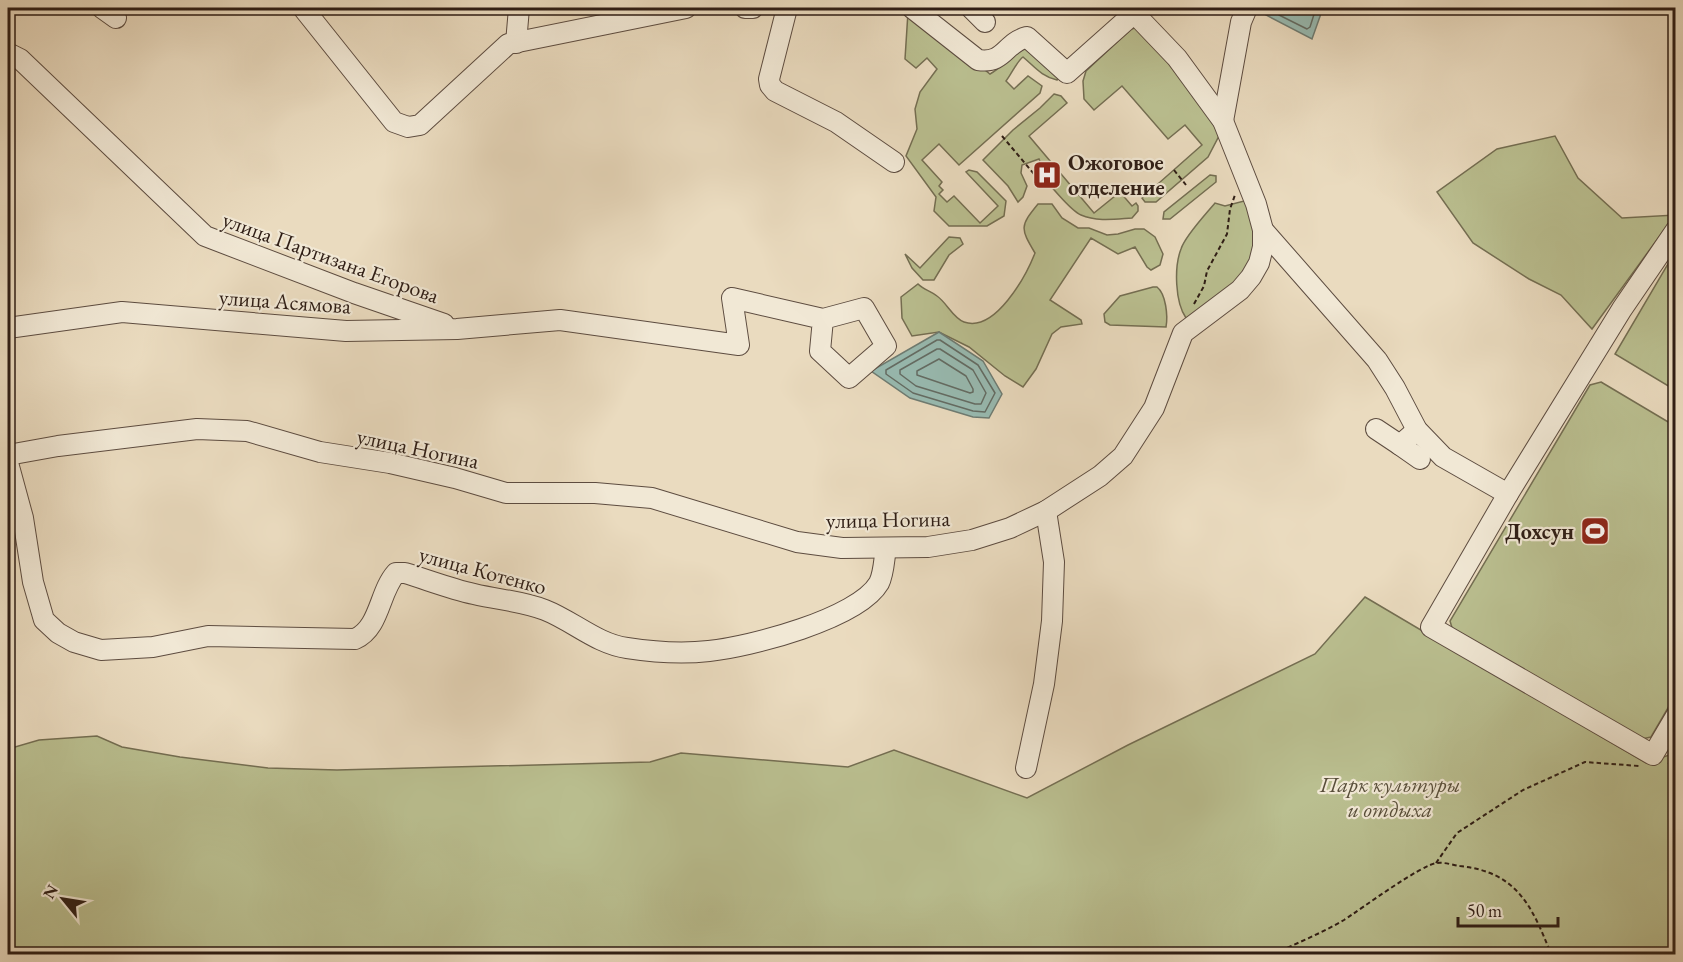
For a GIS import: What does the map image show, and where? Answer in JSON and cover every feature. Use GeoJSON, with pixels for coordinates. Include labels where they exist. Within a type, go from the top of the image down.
{"type":"FeatureCollection","features":[{"type":"Feature","properties":{"kind":"street"},"geometry":{"type":"LineString","coordinates":[[303,8],[394,122],[408,127],[420,126],[508,44],[686,8]]}},
{"type":"Feature","properties":{"kind":"street"},"geometry":{"type":"LineString","coordinates":[[516,43],[519,8]]}},
{"type":"Feature","properties":{"kind":"street"},"geometry":{"type":"LineString","coordinates":[[745,8],[753,8]]}},
{"type":"Feature","properties":{"kind":"street"},"geometry":{"type":"LineString","coordinates":[[787,8],[770,85],[775,91],[836,122],[894,162]]}},
{"type":"Feature","properties":{"kind":"street"},"geometry":{"type":"LineString","coordinates":[[912,8],[978,60],[988,62],[998,58],[1017,39],[1027,37],[1067,73],[1137,10]]}},
{"type":"Feature","properties":{"kind":"street"},"geometry":{"type":"LineString","coordinates":[[971,8],[985,22]]}},
{"type":"Feature","properties":{"kind":"street"},"geometry":{"type":"LineString","coordinates":[[1223,121],[1241,22],[1247,8]]}},
{"type":"Feature","properties":{"kind":"street","name":"улица Ногина"},"geometry":{"type":"LineString","coordinates":[[8,455],[197,429],[247,431],[320,452],[390,463],[456,478],[506,494],[595,493],[652,498],[797,542],[842,548],[928,547],[972,540],[1010,528],[1046,511],[1100,476],[1123,456],[1154,408],[1183,333],[1240,290],[1259,263],[1263,247],[1263,230],[1223,121],[1177,58],[1137,10]]}},
{"type":"Feature","properties":{"kind":"street","name":"улица Партизана Егорова"},"geometry":{"type":"LineString","coordinates":[[8,53],[20,59],[205,236],[354,293],[457,329]]}},
{"type":"Feature","properties":{"kind":"street"},"geometry":{"type":"LineString","coordinates":[[1263,230],[1377,360],[1417,430],[1443,457],[1508,494]]}},
{"type":"Feature","properties":{"kind":"street"},"geometry":{"type":"LineString","coordinates":[[1676,230],[1601,360],[1508,494],[1431,627],[1653,755],[1676,716]]}},
{"type":"Feature","properties":{"kind":"street","name":"улица Асямова"},"geometry":{"type":"LineString","coordinates":[[8,328],[122,312],[346,331],[457,329],[560,320],[739,345],[732,298],[823,319]]}},
{"type":"Feature","properties":{"kind":"street"},"geometry":{"type":"LineString","coordinates":[[1376,429],[1420,459]]}},
{"type":"Feature","properties":{"kind":"street"},"geometry":{"type":"LineString","coordinates":[[1400,445],[1417,430]]}},
{"type":"Feature","properties":{"kind":"street","name":"улица Котенко"},"geometry":{"type":"LineString","coordinates":[[8,463],[23,518],[33,582],[44,620],[58,633],[74,642],[102,650],[153,647],[208,636],[355,639],[364,635],[370,627],[388,582],[396,573],[405,573],[474,594],[522,602],[548,612],[584,633],[625,648],[668,652],[709,651],[821,622],[847,610],[866,597],[878,584],[882,575],[886,548]]}},
{"type":"Feature","properties":{"kind":"street"},"geometry":{"type":"LineString","coordinates":[[1026,768],[1044,684],[1052,621],[1054,562],[1046,511]]}},
{"type":"Feature","properties":{"kind":"path"},"geometry":{"type":"LineString","coordinates":[[1002,136],[1044,186]]}},
{"type":"Feature","properties":{"kind":"path"},"geometry":{"type":"LineString","coordinates":[[1174,170],[1186,185]]}},
{"type":"Feature","properties":{"kind":"path"},"geometry":{"type":"LineString","coordinates":[[1190,328],[1196,298],[1204,286],[1208,272],[1227,234],[1230,209],[1243,172]]}},
{"type":"Feature","properties":{"kind":"path"},"geometry":{"type":"LineString","coordinates":[[1662,764],[1676,761]]}},
{"type":"Feature","properties":{"kind":"path"},"geometry":{"type":"LineString","coordinates":[[1274,954],[1341,921],[1416,873],[1436,863],[1457,833],[1523,790],[1585,762],[1644,765]]}},
{"type":"Feature","properties":{"kind":"path"},"geometry":{"type":"LineString","coordinates":[[1436,863],[1478,868],[1503,878],[1524,898],[1542,930],[1551,954]]}},
{"type":"Feature","properties":{"kind":"green space"},"geometry":{"type":"Polygon","coordinates":[[[908,12],[990,74],[1019,51],[1031,46],[1059,75],[1057,80],[1047,76],[1023,57],[1006,81],[1014,89],[1028,76],[1042,86],[1040,93],[959,165],[939,144],[922,160],[942,182],[939,186],[943,190],[939,194],[947,202],[954,196],[980,223],[998,206],[966,172],[969,170],[977,172],[1006,201],[1004,216],[987,226],[949,226],[934,211],[936,197],[906,156],[917,129],[915,109],[920,92],[937,69],[927,58],[916,68],[905,59],[908,12]]]}},
{"type":"Feature","properties":{"kind":"green space"},"geometry":{"type":"Polygon","coordinates":[[[1139,27],[1221,132],[1208,157],[1156,202],[1145,202],[1142,198],[1202,145],[1185,125],[1168,139],[1122,86],[1094,110],[1084,99],[1083,81],[1086,71],[1131,29],[1139,27]]]}},
{"type":"Feature","properties":{"kind":"green space"},"geometry":{"type":"Polygon","coordinates":[[[1054,94],[1061,96],[1067,103],[1029,136],[1094,213],[1120,192],[1132,206],[1136,203],[1138,206],[1138,211],[1132,218],[1100,219],[1081,215],[1071,208],[1039,171],[1041,164],[1039,159],[1022,165],[1021,173],[1027,186],[1023,197],[1018,202],[1008,186],[983,160],[1054,94]]]}},
{"type":"Feature","properties":{"kind":"green space"},"geometry":{"type":"Polygon","coordinates":[[[1555,136],[1578,178],[1622,218],[1675,215],[1592,329],[1561,295],[1529,279],[1473,243],[1437,192],[1497,149],[1555,136]]]}},
{"type":"Feature","properties":{"kind":"green space"},"geometry":{"type":"Polygon","coordinates":[[[1210,175],[1216,176],[1216,182],[1170,219],[1163,219],[1164,212],[1210,175]]]}},
{"type":"Feature","properties":{"kind":"green space"},"geometry":{"type":"Polygon","coordinates":[[[1244,201],[1248,204],[1254,223],[1256,256],[1239,283],[1186,318],[1182,311],[1177,284],[1177,265],[1183,244],[1215,203],[1225,206],[1244,201]]]}},
{"type":"Feature","properties":{"kind":"green space"},"geometry":{"type":"Polygon","coordinates":[[[1038,204],[1052,204],[1062,218],[1078,228],[1089,228],[1107,235],[1144,229],[1155,237],[1163,254],[1160,265],[1151,270],[1135,247],[1118,254],[1091,238],[1050,300],[1081,320],[1082,324],[1061,327],[1052,334],[1036,369],[1023,387],[1005,376],[969,347],[939,332],[912,336],[902,318],[901,297],[918,284],[941,299],[960,320],[976,323],[987,319],[1008,300],[1031,263],[1035,253],[1024,227],[1038,204]]]}},
{"type":"Feature","properties":{"kind":"green space"},"geometry":{"type":"Polygon","coordinates":[[[949,237],[960,238],[963,244],[949,255],[934,280],[923,280],[912,268],[905,254],[920,268],[949,237]]]}},
{"type":"Feature","properties":{"kind":"green space"},"geometry":{"type":"Polygon","coordinates":[[[1675,252],[1676,390],[1615,354],[1675,252]]]}},
{"type":"Feature","properties":{"kind":"green space"},"geometry":{"type":"Polygon","coordinates":[[[1153,287],[1160,290],[1164,300],[1166,327],[1110,325],[1105,322],[1104,314],[1120,296],[1153,287]]]}},
{"type":"Feature","properties":{"kind":"green space","name":"Дохсун"},"geometry":{"type":"Polygon","coordinates":[[[1601,382],[1675,426],[1675,696],[1651,737],[1642,739],[1453,631],[1450,621],[1590,385],[1601,382]]]}},
{"type":"Feature","properties":{"kind":"green space","name":"Парк культуры и отдыха"},"geometry":{"type":"Polygon","coordinates":[[[1365,597],[1646,763],[1675,753],[1675,954],[8,954],[8,749],[39,740],[97,736],[122,747],[180,757],[268,768],[337,770],[650,762],[681,753],[848,767],[894,750],[1027,798],[1128,745],[1315,654],[1365,597]]]}},
{"type":"Feature","properties":{"kind":"water"},"geometry":{"type":"Polygon","coordinates":[[[1276,8],[1323,8],[1312,39],[1266,15],[1276,8]]]}},
{"type":"Feature","properties":{"kind":"water"},"geometry":{"type":"Polygon","coordinates":[[[939,332],[983,361],[1002,394],[989,418],[973,417],[910,398],[871,371],[939,332]]]}},
{"type":"Feature","properties":{"kind":"place","name":"Ожоговое отделение"},"geometry":{"type":"Point","coordinates":[1047,175]}},
{"type":"Feature","properties":{"kind":"place","name":"Дохсун"},"geometry":{"type":"Point","coordinates":[1595,531]}}]}
